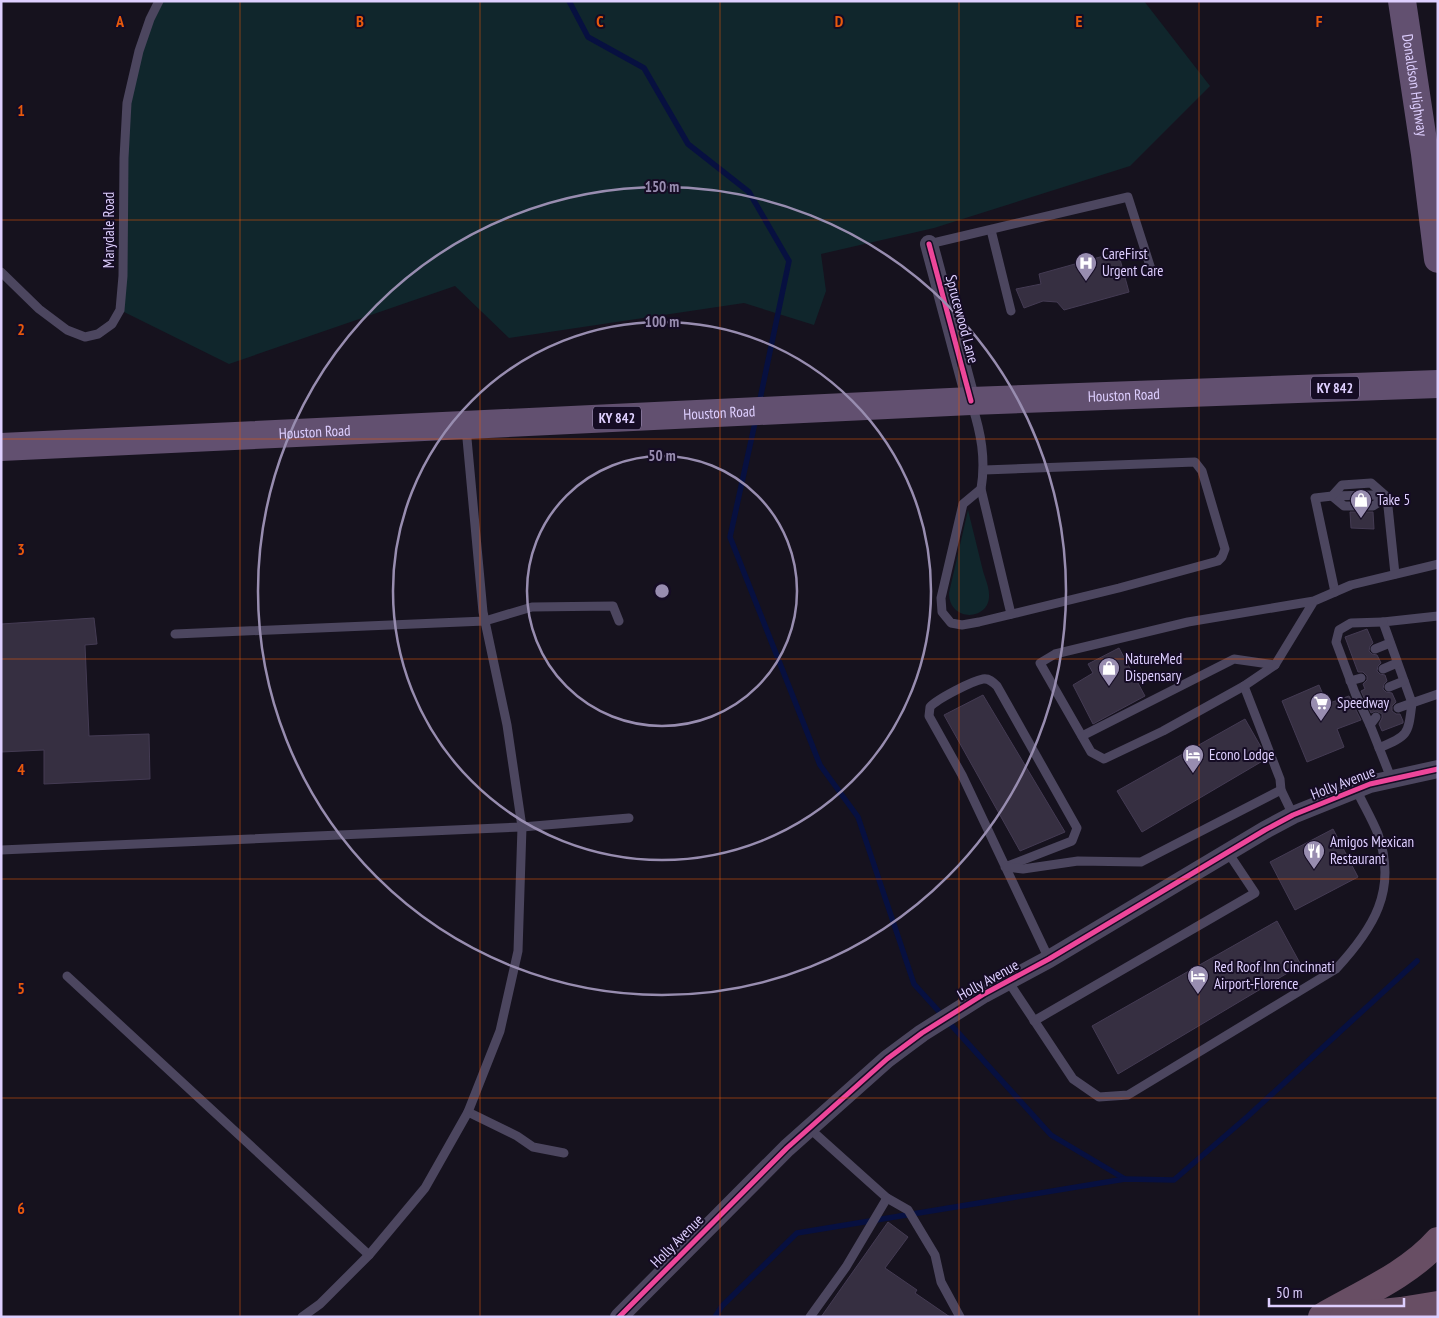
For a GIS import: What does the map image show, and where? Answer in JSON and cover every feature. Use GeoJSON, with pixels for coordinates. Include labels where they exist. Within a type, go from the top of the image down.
{"type":"FeatureCollection","features":[{"type":"Feature","properties":{"kind":"highway"},"geometry":{"type":"LineString","coordinates":[[1322,1317],[1408,1267],[1430,1250],[1438,1241]]}},
{"type":"Feature","properties":{"kind":"highway"},"geometry":{"type":"LineString","coordinates":[[1344,1317],[1438,1305]]}},
{"type":"Feature","properties":{"kind":"main road","name":"Donaldson Highway"},"geometry":{"type":"LineString","coordinates":[[1402,1],[1426,162],[1438,259]]}},
{"type":"Feature","properties":{"kind":"main road","name":"Houston Road"},"geometry":{"type":"LineString","coordinates":[[1,447],[971,401],[1438,384]]}},
{"type":"Feature","properties":{"kind":"street","name":"Sprucewood Lane"},"geometry":{"type":"LineString","coordinates":[[929,244],[971,401]]}},
{"type":"Feature","properties":{"kind":"street","name":"Holly Avenue"},"geometry":{"type":"LineString","coordinates":[[619,1317],[809,1128],[887,1059],[922,1033],[984,994],[1049,959],[1227,852],[1293,815],[1356,789],[1391,778],[1438,769]]}},
{"type":"Feature","properties":{"kind":"lane","name":"Marydale Road"},"geometry":{"type":"LineString","coordinates":[[1,272],[39,309],[67,330],[85,337],[98,334],[112,324],[120,310],[123,276],[124,158],[127,103],[139,51],[150,19],[159,1]]}},
{"type":"Feature","properties":{"kind":"lane"},"geometry":{"type":"LineString","coordinates":[[929,244],[1128,197],[1151,269]]}},
{"type":"Feature","properties":{"kind":"lane"},"geometry":{"type":"LineString","coordinates":[[991,230],[1011,311]]}},
{"type":"Feature","properties":{"kind":"lane"},"geometry":{"type":"LineString","coordinates":[[971,401],[981,435],[984,470],[981,489],[1011,614]]}},
{"type":"Feature","properties":{"kind":"lane"},"geometry":{"type":"LineString","coordinates":[[302,1317],[320,1304],[369,1255],[424,1188],[468,1112],[500,1031],[518,951],[522,827],[507,725],[485,621],[465,426]]}},
{"type":"Feature","properties":{"kind":"lane"},"geometry":{"type":"LineString","coordinates":[[981,489],[963,504],[941,598],[942,612],[951,623],[962,625],[1176,573],[1218,561],[1222,558],[1225,549],[1201,467],[1195,462],[984,470]]}},
{"type":"Feature","properties":{"kind":"lane"},"geometry":{"type":"LineString","coordinates":[[1335,592],[1315,498],[1332,496],[1342,485],[1371,483],[1387,497],[1395,574]]}},
{"type":"Feature","properties":{"kind":"lane"},"geometry":{"type":"LineString","coordinates":[[1332,496],[1344,506],[1372,506],[1387,497]]}},
{"type":"Feature","properties":{"kind":"lane"},"geometry":{"type":"LineString","coordinates":[[1314,601],[1274,666],[1244,686],[1163,731],[1104,759],[1092,752],[1040,663],[1055,654],[1188,622],[1314,601],[1351,584],[1438,564]]}},
{"type":"Feature","properties":{"kind":"lane"},"geometry":{"type":"LineString","coordinates":[[175,634],[485,621],[532,607],[612,606],[619,621]]}},
{"type":"Feature","properties":{"kind":"lane"},"geometry":{"type":"LineString","coordinates":[[1391,778],[1370,725],[1350,682],[1336,642],[1339,630],[1350,623],[1383,622],[1438,616]]}},
{"type":"Feature","properties":{"kind":"lane"},"geometry":{"type":"LineString","coordinates":[[1379,748],[1400,739],[1407,733],[1410,725],[1412,703],[1383,622]]}},
{"type":"Feature","properties":{"kind":"lane"},"geometry":{"type":"LineString","coordinates":[[1375,649],[1390,643]]}},
{"type":"Feature","properties":{"kind":"lane"},"geometry":{"type":"LineString","coordinates":[[1343,662],[1353,658]]}},
{"type":"Feature","properties":{"kind":"lane"},"geometry":{"type":"LineString","coordinates":[[1082,736],[1234,659],[1274,666]]}},
{"type":"Feature","properties":{"kind":"lane"},"geometry":{"type":"LineString","coordinates":[[1383,669],[1398,663]]}},
{"type":"Feature","properties":{"kind":"lane"},"geometry":{"type":"LineString","coordinates":[[1350,682],[1360,678]]}},
{"type":"Feature","properties":{"kind":"lane"},"geometry":{"type":"LineString","coordinates":[[1005,867],[1072,840],[1077,828],[997,686],[993,682],[982,679],[936,700],[930,707],[929,716],[962,775],[1005,867],[1049,959]]}},
{"type":"Feature","properties":{"kind":"lane"},"geometry":{"type":"LineString","coordinates":[[1390,687],[1404,681]]}},
{"type":"Feature","properties":{"kind":"lane"},"geometry":{"type":"LineString","coordinates":[[1244,686],[1280,780],[1281,790],[1293,815]]}},
{"type":"Feature","properties":{"kind":"lane"},"geometry":{"type":"LineString","coordinates":[[1398,708],[1438,694]]}},
{"type":"Feature","properties":{"kind":"lane"},"geometry":{"type":"LineString","coordinates":[[1370,725],[1376,717]]}},
{"type":"Feature","properties":{"kind":"lane"},"geometry":{"type":"LineString","coordinates":[[1008,981],[1073,1079],[1099,1097],[1128,1095],[1336,969],[1358,945],[1379,910],[1386,870],[1378,834],[1356,789]]}},
{"type":"Feature","properties":{"kind":"lane"},"geometry":{"type":"LineString","coordinates":[[1005,867],[1024,869],[1078,861],[1141,862],[1281,790]]}},
{"type":"Feature","properties":{"kind":"lane"},"geometry":{"type":"LineString","coordinates":[[1,850],[522,827],[629,818]]}},
{"type":"Feature","properties":{"kind":"lane"},"geometry":{"type":"LineString","coordinates":[[1034,1021],[1255,893],[1227,852]]}},
{"type":"Feature","properties":{"kind":"lane"},"geometry":{"type":"LineString","coordinates":[[67,976],[369,1255]]}},
{"type":"Feature","properties":{"kind":"lane"},"geometry":{"type":"LineString","coordinates":[[468,1112],[533,1146],[564,1153]]}},
{"type":"Feature","properties":{"kind":"lane"},"geometry":{"type":"LineString","coordinates":[[809,1128],[887,1198],[908,1210],[935,1255],[941,1282],[960,1317]]}},
{"type":"Feature","properties":{"kind":"lane"},"geometry":{"type":"LineString","coordinates":[[810,1317],[846,1267],[887,1198]]}},
{"type":"Feature","properties":{"kind":"shaded area"},"geometry":{"type":"Polygon","coordinates":[[[159,1],[1144,1],[1210,86],[1130,166],[934,228],[821,254],[826,291],[814,325],[744,303],[509,338],[455,286],[229,364],[120,310],[127,103],[159,1]]]}},
{"type":"Feature","properties":{"kind":"shaded area"},"geometry":{"type":"Polygon","coordinates":[[[968,510],[989,594],[988,603],[984,609],[970,615],[962,614],[956,610],[951,603],[949,593],[968,510]]]}},
{"type":"Feature","properties":{"kind":"building"},"geometry":{"type":"Polygon","coordinates":[[[1118,252],[1129,292],[1064,310],[1057,302],[1043,301],[1024,308],[1016,289],[1041,284],[1039,274],[1118,252]]]}},
{"type":"Feature","properties":{"kind":"building"},"geometry":{"type":"Polygon","coordinates":[[[1350,512],[1373,512],[1374,529],[1351,528],[1350,512]]]}},
{"type":"Feature","properties":{"kind":"building"},"geometry":{"type":"Polygon","coordinates":[[[94,618],[97,644],[85,645],[89,736],[149,734],[150,779],[44,784],[44,750],[1,752],[1,624],[94,618]]]}},
{"type":"Feature","properties":{"kind":"building"},"geometry":{"type":"Polygon","coordinates":[[[1367,629],[1373,643],[1369,651],[1377,655],[1381,663],[1377,671],[1385,675],[1387,681],[1383,689],[1386,692],[1392,693],[1396,702],[1392,706],[1392,711],[1400,714],[1403,721],[1403,723],[1382,731],[1379,724],[1382,714],[1376,711],[1371,713],[1361,691],[1365,689],[1363,684],[1367,680],[1367,676],[1363,672],[1358,672],[1345,637],[1367,629]]]}},
{"type":"Feature","properties":{"kind":"building"},"geometry":{"type":"Polygon","coordinates":[[[1119,648],[1145,696],[1093,724],[1073,685],[1093,673],[1088,664],[1119,648]]]}},
{"type":"Feature","properties":{"kind":"building"},"geometry":{"type":"Polygon","coordinates":[[[1319,685],[1327,704],[1349,696],[1361,720],[1337,729],[1344,747],[1307,762],[1282,701],[1319,685]]]}},
{"type":"Feature","properties":{"kind":"building"},"geometry":{"type":"Polygon","coordinates":[[[983,695],[1065,832],[1020,851],[944,715],[983,695]]]}},
{"type":"Feature","properties":{"kind":"building","name":"Econo Lodge"},"geometry":{"type":"Polygon","coordinates":[[[1245,719],[1266,759],[1142,832],[1117,791],[1245,719]]]}},
{"type":"Feature","properties":{"kind":"building","name":"Amigos Mexican Restaurant"},"geometry":{"type":"Polygon","coordinates":[[[1333,829],[1358,877],[1295,910],[1270,862],[1333,829]]]}},
{"type":"Feature","properties":{"kind":"building","name":"Red Roof Inn Cincinnati Airport-Florence"},"geometry":{"type":"Polygon","coordinates":[[[1277,921],[1301,965],[1118,1074],[1092,1026],[1277,921]]]}},
{"type":"Feature","properties":{"kind":"building"},"geometry":{"type":"Polygon","coordinates":[[[888,1222],[908,1237],[885,1268],[917,1290],[915,1293],[950,1317],[821,1317],[888,1222]]]}},
{"type":"Feature","properties":{"kind":"waterway"},"geometry":{"type":"LineString","coordinates":[[569,1],[588,37],[644,68],[688,144],[749,192],[789,261],[759,404]]}},
{"type":"Feature","properties":{"kind":"waterway"},"geometry":{"type":"LineString","coordinates":[[756,418],[730,537],[820,765],[858,817],[914,984],[1051,1135],[1125,1179]]}},
{"type":"Feature","properties":{"kind":"waterway"},"geometry":{"type":"LineString","coordinates":[[715,1317],[722,1306],[797,1233],[1125,1179],[1174,1180],[1247,1117],[1417,961]]}},
{"type":"Feature","properties":{"kind":"cycle path"},"geometry":{"type":"LineString","coordinates":[[929,244],[971,401]]}},
{"type":"Feature","properties":{"kind":"cycle path"},"geometry":{"type":"LineString","coordinates":[[619,1317],[787,1148],[887,1059],[922,1033],[984,994],[1049,959],[1293,815],[1370,784],[1438,769]]}},
{"type":"Feature","properties":{"kind":"place","name":"CareFirst Urgent Care"},"geometry":{"type":"Point","coordinates":[1086,282]}},
{"type":"Feature","properties":{"kind":"place","name":"Take 5"},"geometry":{"type":"Point","coordinates":[1361,519]}},
{"type":"Feature","properties":{"kind":"place","name":"NatureMed Dispensary"},"geometry":{"type":"Point","coordinates":[1109,687]}},
{"type":"Feature","properties":{"kind":"place","name":"Speedway"},"geometry":{"type":"Point","coordinates":[1321,722]}},
{"type":"Feature","properties":{"kind":"place","name":"Econo Lodge"},"geometry":{"type":"Point","coordinates":[1193,774]}},
{"type":"Feature","properties":{"kind":"place","name":"Amigos Mexican Restaurant"},"geometry":{"type":"Point","coordinates":[1314,870]}},
{"type":"Feature","properties":{"kind":"place","name":"Red Roof Inn Cincinnati Airport-Florence"},"geometry":{"type":"Point","coordinates":[1198,995]}}]}
